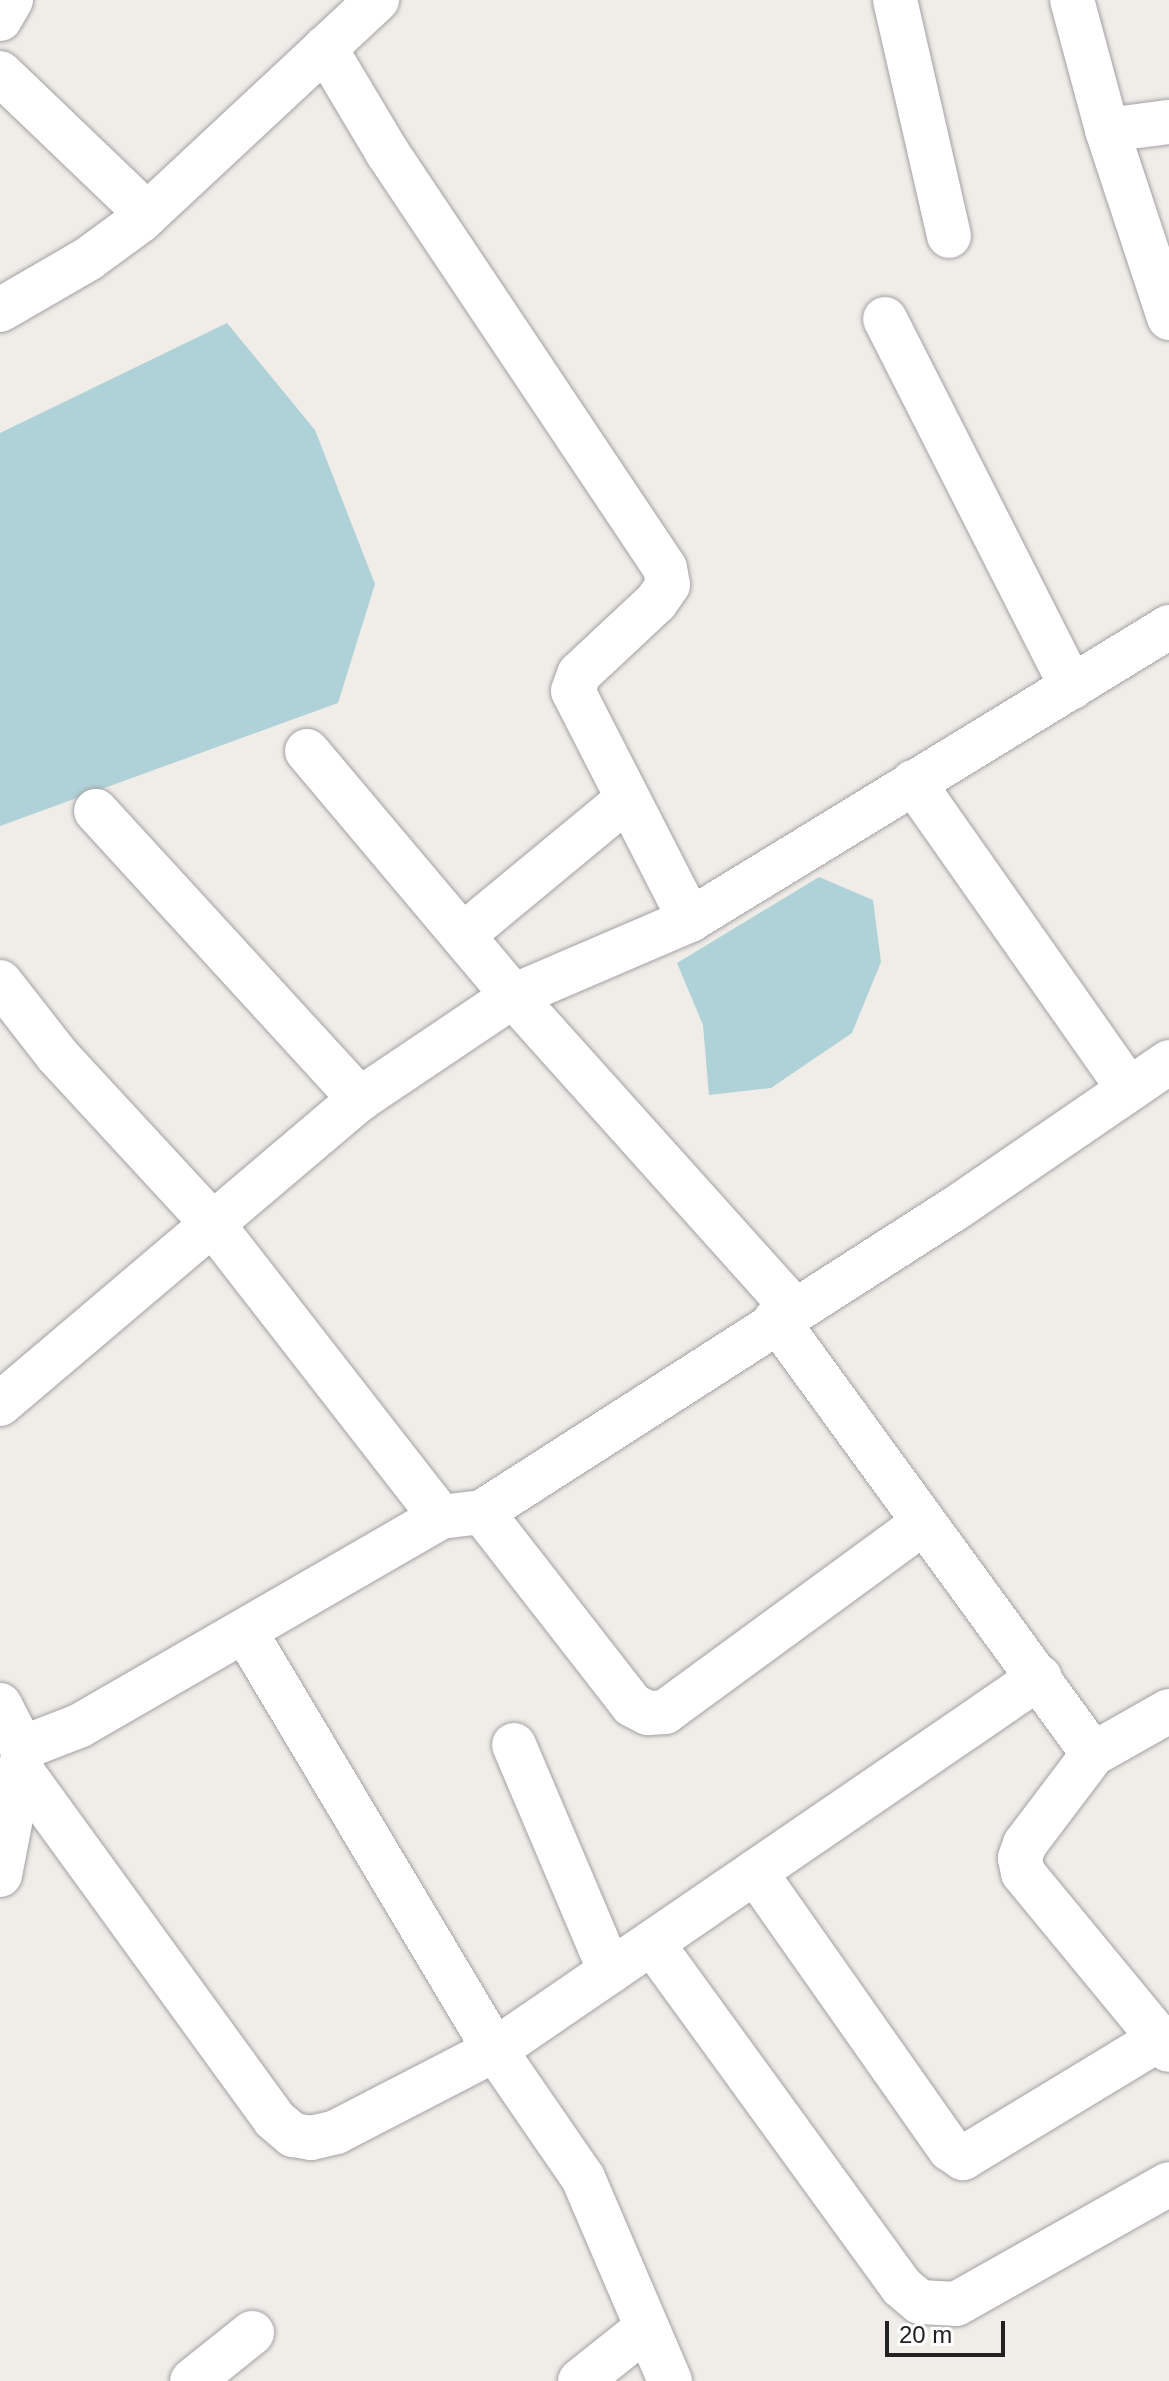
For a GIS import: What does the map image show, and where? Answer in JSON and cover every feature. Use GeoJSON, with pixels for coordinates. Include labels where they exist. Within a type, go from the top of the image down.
{"type":"FeatureCollection","features":[{"type":"Feature","properties":{"kind":"street"},"geometry":{"type":"LineString","coordinates":[[0,19],[11,0]]}},
{"type":"Feature","properties":{"kind":"street"},"geometry":{"type":"LineString","coordinates":[[0,310],[88,259],[147,214],[377,0]]}},
{"type":"Feature","properties":{"kind":"street"},"geometry":{"type":"LineString","coordinates":[[895,0],[949,236]]}},
{"type":"Feature","properties":{"kind":"street"},"geometry":{"type":"LineString","coordinates":[[1072,0],[1107,130],[1169,318]]}},
{"type":"Feature","properties":{"kind":"street"},"geometry":{"type":"LineString","coordinates":[[325,48],[387,152],[665,568],[668,585],[656,602],[579,674],[573,691],[690,920]]}},
{"type":"Feature","properties":{"kind":"street"},"geometry":{"type":"LineString","coordinates":[[0,73],[147,214]]}},
{"type":"Feature","properties":{"kind":"street"},"geometry":{"type":"LineString","coordinates":[[1107,130],[1169,122]]}},
{"type":"Feature","properties":{"kind":"street"},"geometry":{"type":"LineString","coordinates":[[885,319],[1072,687]]}},
{"type":"Feature","properties":{"kind":"street"},"geometry":{"type":"LineString","coordinates":[[0,1404],[211,1222],[360,1099],[513,996],[690,920],[1169,627]]}},
{"type":"Feature","properties":{"kind":"street"},"geometry":{"type":"LineString","coordinates":[[307,751],[785,1313],[923,1523],[1040,1677],[1093,1754]]}},
{"type":"Feature","properties":{"kind":"street"},"geometry":{"type":"LineString","coordinates":[[913,782],[1129,1089]]}},
{"type":"Feature","properties":{"kind":"street"},"geometry":{"type":"LineString","coordinates":[[463,935],[626,800]]}},
{"type":"Feature","properties":{"kind":"street"},"geometry":{"type":"LineString","coordinates":[[96,811],[360,1099]]}},
{"type":"Feature","properties":{"kind":"street"},"geometry":{"type":"LineString","coordinates":[[0,982],[57,1055],[211,1222],[461,1515],[632,1705],[648,1713],[665,1712],[923,1523]]}},
{"type":"Feature","properties":{"kind":"street"},"geometry":{"type":"LineString","coordinates":[[0,1875],[23,1761],[79,1726],[461,1515],[959,1206],[1169,1062]]}},
{"type":"Feature","properties":{"kind":"street"},"geometry":{"type":"LineString","coordinates":[[246,1633],[495,2050],[583,2178],[644,2330],[670,2381]]}},
{"type":"Feature","properties":{"kind":"street"},"geometry":{"type":"LineString","coordinates":[[0,1705],[23,1761],[274,2119],[293,2135],[311,2138],[336,2132],[495,2050],[1040,1677]]}},
{"type":"Feature","properties":{"kind":"street"},"geometry":{"type":"LineString","coordinates":[[755,1872],[950,2149],[963,2158],[1163,2045],[1023,1873],[1020,1858],[1025,1844],[1093,1754],[1169,1711]]}},
{"type":"Feature","properties":{"kind":"street"},"geometry":{"type":"LineString","coordinates":[[514,1745],[610,1971]]}},
{"type":"Feature","properties":{"kind":"street"},"geometry":{"type":"LineString","coordinates":[[652,1943],[902,2287],[920,2302],[956,2304],[1169,2184]]}},
{"type":"Feature","properties":{"kind":"street"},"geometry":{"type":"LineString","coordinates":[[580,2381],[644,2330]]}},
{"type":"Feature","properties":{"kind":"street"},"geometry":{"type":"LineString","coordinates":[[192,2381],[252,2333]]}},
{"type":"Feature","properties":{"kind":"water"},"geometry":{"type":"Polygon","coordinates":[[[227,323],[315,430],[375,584],[338,703],[0,826],[0,433],[227,323]]]}},
{"type":"Feature","properties":{"kind":"water"},"geometry":{"type":"Polygon","coordinates":[[[819,877],[873,900],[881,962],[852,1033],[771,1088],[709,1095],[703,1025],[677,963],[819,877]]]}}]}
